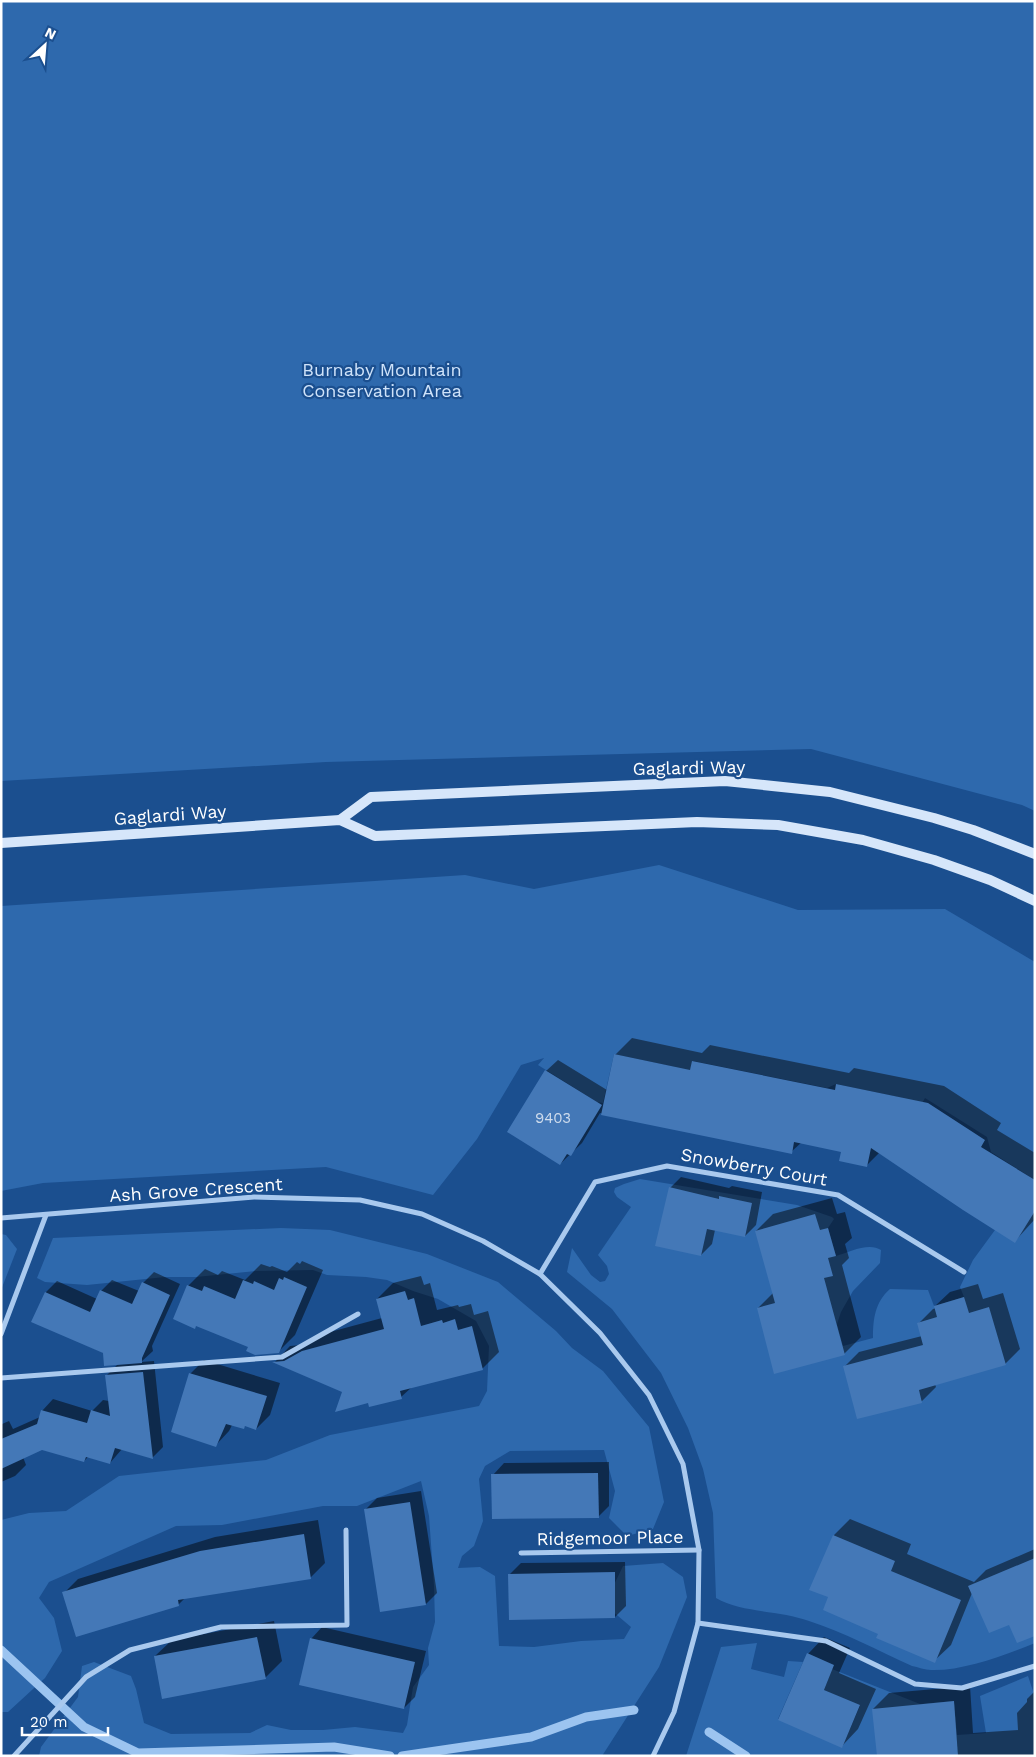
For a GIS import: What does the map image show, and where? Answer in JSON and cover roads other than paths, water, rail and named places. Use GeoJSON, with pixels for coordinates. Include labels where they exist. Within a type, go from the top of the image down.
{"type":"FeatureCollection","features":[{"type":"Feature","properties":{"kind":"main road","name":"Gaglardi Way"},"geometry":{"type":"LineString","coordinates":[[340,820],[371,797],[725,781],[830,792],[950,823],[1035,854]]}},
{"type":"Feature","properties":{"kind":"main road","name":"Gaglardi Way"},"geometry":{"type":"LineString","coordinates":[[1,842],[340,820],[375,836],[697,822],[778,825],[863,840],[934,860],[990,880],[1035,901]]}},
{"type":"Feature","properties":{"kind":"street","name":"Snowberry Court"},"geometry":{"type":"LineString","coordinates":[[540,1274],[595,1182],[667,1166],[838,1195],[964,1272]]}},
{"type":"Feature","properties":{"kind":"street","name":"Ash Grove Crescent"},"geometry":{"type":"LineString","coordinates":[[1,1218],[254,1197],[360,1200],[422,1214],[483,1241],[540,1274],[600,1333],[649,1394],[683,1464],[699,1550],[698,1623],[674,1712],[653,1756]]}},
{"type":"Feature","properties":{"kind":"street"},"geometry":{"type":"LineString","coordinates":[[1,1334],[46,1215]]}},
{"type":"Feature","properties":{"kind":"street"},"geometry":{"type":"LineString","coordinates":[[1,1371],[2,1378],[282,1357],[358,1314]]}},
{"type":"Feature","properties":{"kind":"street"},"geometry":{"type":"LineString","coordinates":[[14,1756],[86,1677],[130,1650],[220,1627],[347,1625],[346,1530]]}},
{"type":"Feature","properties":{"kind":"street","name":"Ridgemoor Place"},"geometry":{"type":"LineString","coordinates":[[521,1552],[699,1550]]}},
{"type":"Feature","properties":{"kind":"street"},"geometry":{"type":"LineString","coordinates":[[698,1623],[826,1642],[915,1684],[962,1688],[1035,1666]]}},
{"type":"Feature","properties":{"kind":"waterway"},"geometry":{"type":"LineString","coordinates":[[1,1650],[84,1727],[138,1753],[334,1747],[390,1756]]}},
{"type":"Feature","properties":{"kind":"waterway"},"geometry":{"type":"LineString","coordinates":[[402,1756],[531,1737],[586,1717],[634,1710]]}},
{"type":"Feature","properties":{"kind":"waterway"},"geometry":{"type":"LineString","coordinates":[[709,1732],[746,1756]]}},
{"type":"Feature","properties":{"kind":"park label","name":"Burnaby Mountain Conservation Area"},"geometry":{"type":"Point","coordinates":[382,380]}}]}
